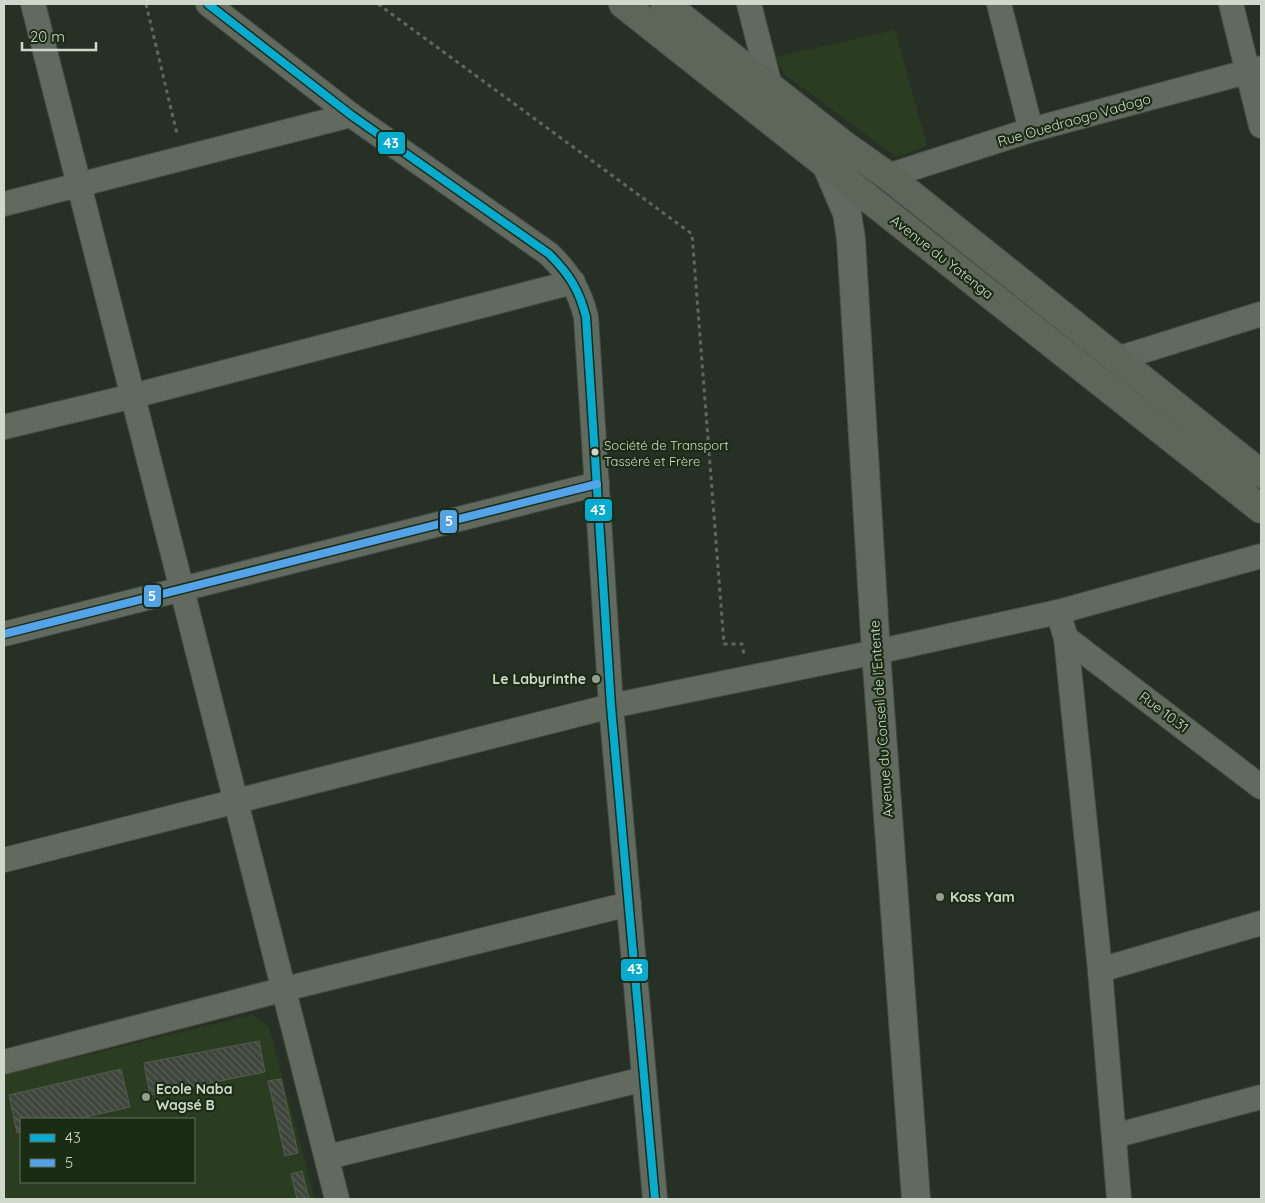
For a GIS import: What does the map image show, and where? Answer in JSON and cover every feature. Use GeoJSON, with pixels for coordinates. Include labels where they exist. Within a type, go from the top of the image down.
{"type":"FeatureCollection","features":[{"type":"Feature","properties":{"kind":"main road","name":"Avenue du Yatenga"},"geometry":{"type":"LineString","coordinates":[[623,4],[1261,509]]}},
{"type":"Feature","properties":{"kind":"main road"},"geometry":{"type":"LineString","coordinates":[[664,4],[844,145],[888,176],[1261,474]]}},
{"type":"Feature","properties":{"kind":"street"},"geometry":{"type":"LineString","coordinates":[[33,4],[328,1157],[337,1199]]}},
{"type":"Feature","properties":{"kind":"street"},"geometry":{"type":"LineString","coordinates":[[208,4],[351,115],[549,254],[573,282],[581,297],[586,317],[611,706],[655,1199]]}},
{"type":"Feature","properties":{"kind":"street"},"geometry":{"type":"LineString","coordinates":[[749,4],[770,86]]}},
{"type":"Feature","properties":{"kind":"street"},"geometry":{"type":"LineString","coordinates":[[999,4],[1032,130]]}},
{"type":"Feature","properties":{"kind":"street"},"geometry":{"type":"LineString","coordinates":[[1231,4],[1255,70],[1261,126]]}},
{"type":"Feature","properties":{"kind":"street","name":"Rue Ouedraogo Vadogo"},"geometry":{"type":"LineString","coordinates":[[888,176],[1032,130],[1255,70]]}},
{"type":"Feature","properties":{"kind":"street"},"geometry":{"type":"LineString","coordinates":[[4,204],[351,115]]}},
{"type":"Feature","properties":{"kind":"street","name":"Avenue du Conseil de l'Entente"},"geometry":{"type":"LineString","coordinates":[[826,164],[846,213],[851,239],[876,652],[916,1199]]}},
{"type":"Feature","properties":{"kind":"street"},"geometry":{"type":"LineString","coordinates":[[851,239],[856,223],[866,216],[877,215],[894,219]]}},
{"type":"Feature","properties":{"kind":"street"},"geometry":{"type":"LineString","coordinates":[[4,427],[133,396],[573,282]]}},
{"type":"Feature","properties":{"kind":"street"},"geometry":{"type":"LineString","coordinates":[[1117,359],[1261,314]]}},
{"type":"Feature","properties":{"kind":"street"},"geometry":{"type":"LineString","coordinates":[[4,634],[597,484]]}},
{"type":"Feature","properties":{"kind":"street"},"geometry":{"type":"LineString","coordinates":[[4,860],[611,706],[750,676],[876,652],[1058,612],[1261,556]]}},
{"type":"Feature","properties":{"kind":"street"},"geometry":{"type":"LineString","coordinates":[[1058,612],[1066,638],[1100,970],[1120,1199]]}},
{"type":"Feature","properties":{"kind":"street","name":"Rue 10.31"},"geometry":{"type":"LineString","coordinates":[[1066,638],[1261,786]]}},
{"type":"Feature","properties":{"kind":"street"},"geometry":{"type":"LineString","coordinates":[[4,1062],[285,989],[629,904]]}},
{"type":"Feature","properties":{"kind":"street"},"geometry":{"type":"LineString","coordinates":[[1100,970],[1261,923]]}},
{"type":"Feature","properties":{"kind":"street"},"geometry":{"type":"LineString","coordinates":[[328,1157],[644,1079]]}},
{"type":"Feature","properties":{"kind":"street"},"geometry":{"type":"LineString","coordinates":[[1114,1136],[1261,1097]]}},
{"type":"Feature","properties":{"kind":"path"},"geometry":{"type":"LineString","coordinates":[[146,4],[183,159]]}},
{"type":"Feature","properties":{"kind":"path"},"geometry":{"type":"LineString","coordinates":[[378,4],[692,234],[724,644],[742,644],[750,676]]}},
{"type":"Feature","properties":{"kind":"shaded area"},"geometry":{"type":"Polygon","coordinates":[[[895,30],[927,146],[896,157],[784,74],[776,57],[895,30]]]}},
{"type":"Feature","properties":{"kind":"shaded area","name":"Ecole Naba Wagsé B"},"geometry":{"type":"Polygon","coordinates":[[[252,1015],[269,1027],[315,1199],[4,1199],[4,1075],[252,1015]]]}},
{"type":"Feature","properties":{"kind":"building"},"geometry":{"type":"Polygon","coordinates":[[[259,1041],[265,1072],[150,1095],[144,1063],[259,1041]]]}},
{"type":"Feature","properties":{"kind":"building"},"geometry":{"type":"Polygon","coordinates":[[[121,1069],[130,1107],[81,1118],[20,1118],[20,1132],[17,1133],[9,1095],[121,1069]]]}},
{"type":"Feature","properties":{"kind":"building"},"geometry":{"type":"Polygon","coordinates":[[[281,1079],[298,1153],[285,1156],[268,1081],[281,1079]]]}},
{"type":"Feature","properties":{"kind":"building"},"geometry":{"type":"Polygon","coordinates":[[[302,1171],[309,1199],[297,1199],[291,1174],[302,1171]]]}},
{"type":"Feature","properties":{"kind":"transit line","name":"43"},"geometry":{"type":"LineString","coordinates":[[208,4],[351,115],[549,254],[568,275],[580,298],[586,317],[611,706],[655,1199]]}},
{"type":"Feature","properties":{"kind":"transit line","name":"5"},"geometry":{"type":"LineString","coordinates":[[4,634],[597,484]]}},
{"type":"Feature","properties":{"kind":"place","name":"Société de Transport Tasséré et Frère"},"geometry":{"type":"Point","coordinates":[595,452]}},
{"type":"Feature","properties":{"kind":"place","name":"Le Labyrinthe"},"geometry":{"type":"Point","coordinates":[596,679]}},
{"type":"Feature","properties":{"kind":"place","name":"Koss Yam"},"geometry":{"type":"Point","coordinates":[940,897]}},
{"type":"Feature","properties":{"kind":"place","name":"Ecole Naba Wagsé B"},"geometry":{"type":"Point","coordinates":[146,1097]}}]}
